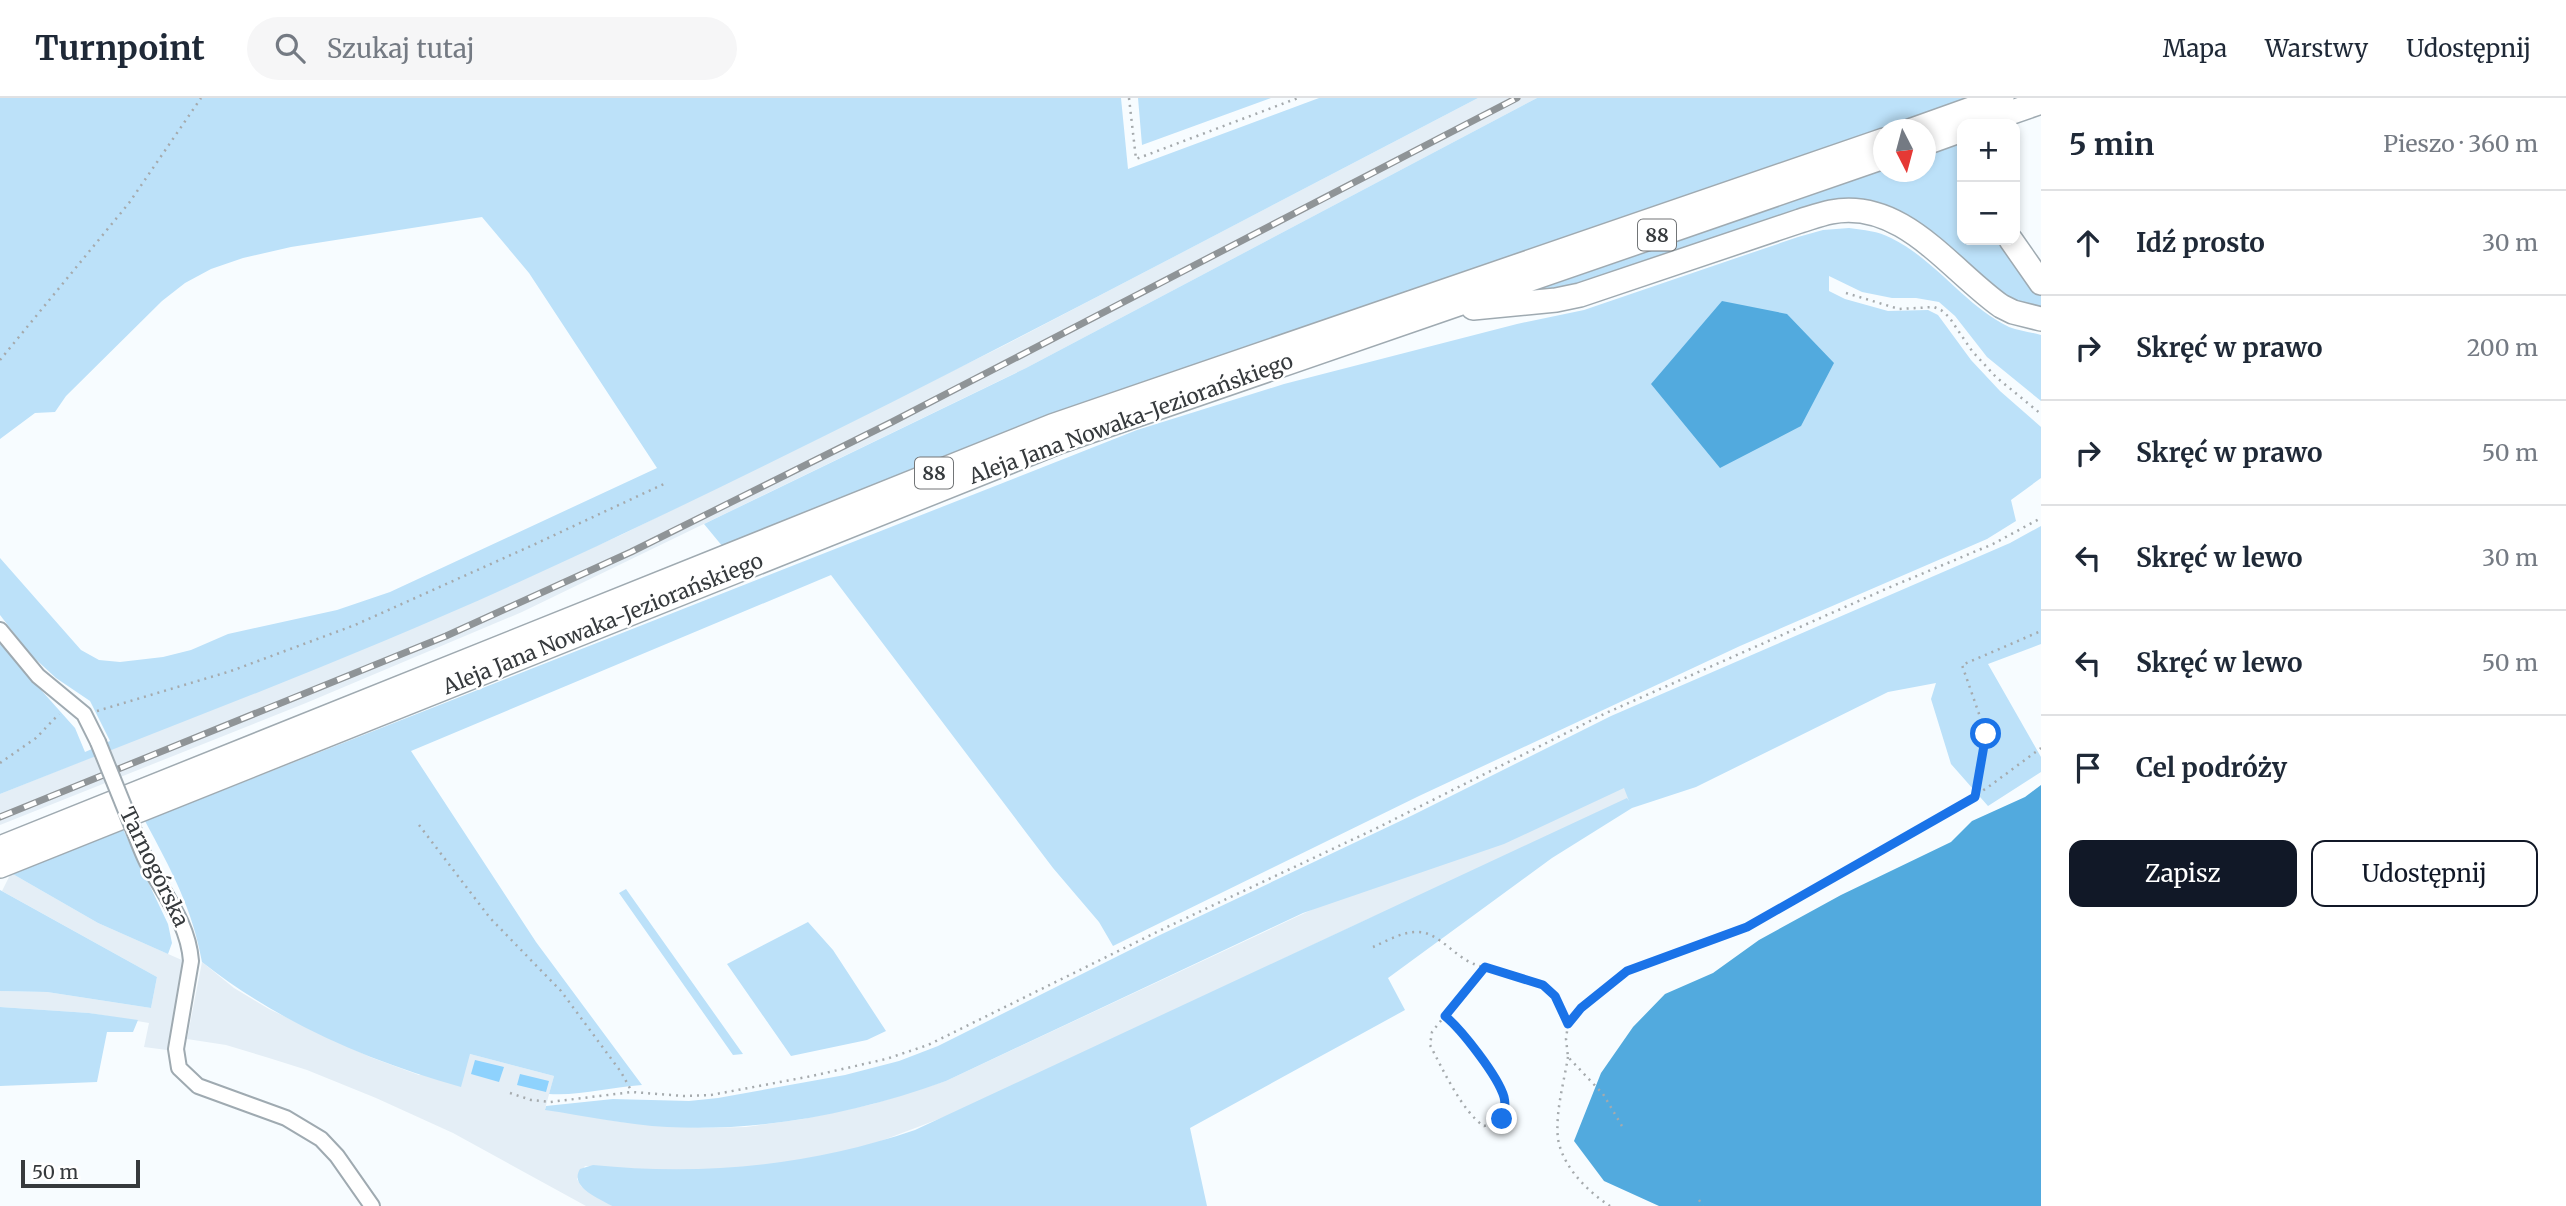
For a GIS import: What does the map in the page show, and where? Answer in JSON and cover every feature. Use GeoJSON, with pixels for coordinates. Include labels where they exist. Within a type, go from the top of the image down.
{"type":"FeatureCollection","features":[{"type":"Feature","properties":{"kind":"main road"},"geometry":{"type":"LineString","coordinates":[[1936,121],[2002,98]]}},
{"type":"Feature","properties":{"kind":"main road"},"geometry":{"type":"LineString","coordinates":[[1992,119],[2041,102]]}},
{"type":"Feature","properties":{"kind":"main road"},"geometry":{"type":"LineString","coordinates":[[2020,122],[2041,110]]}},
{"type":"Feature","properties":{"kind":"main road"},"geometry":{"type":"LineString","coordinates":[[1936,139],[1957,132]]}},
{"type":"Feature","properties":{"kind":"main road","name":"Aleja Jana Nowaka-Jeziorańskiego"},"geometry":{"type":"LineString","coordinates":[[0,848],[1052,426],[1873,143]]}},
{"type":"Feature","properties":{"kind":"main road","name":"Aleja Jana Nowaka-Jeziorańskiego"},"geometry":{"type":"LineString","coordinates":[[0,866],[1059,442],[1873,161]]}},
{"type":"Feature","properties":{"kind":"main road"},"geometry":{"type":"LineString","coordinates":[[1431,312],[1556,300],[1580,295],[1831,211],[1849,210],[1888,218],[1913,232],[2001,306],[2041,319]]}},
{"type":"Feature","properties":{"kind":"main road"},"geometry":{"type":"LineString","coordinates":[[2014,245],[2041,283]]}},
{"type":"Feature","properties":{"kind":"street","name":"Tarnogórska"},"geometry":{"type":"LineString","coordinates":[[0,630],[38,676],[84,715],[98,742],[147,862],[180,919],[190,948],[190,974],[176,1049],[179,1068],[198,1086],[286,1118],[321,1139],[337,1156],[372,1206]]}},
{"type":"Feature","properties":{"kind":"path"},"geometry":{"type":"LineString","coordinates":[[0,360],[129,203],[201,98]]}},
{"type":"Feature","properties":{"kind":"path"},"geometry":{"type":"LineString","coordinates":[[1129,98],[1136,159],[1298,98]]}},
{"type":"Feature","properties":{"kind":"path"},"geometry":{"type":"LineString","coordinates":[[1846,293],[1899,309],[1934,307],[1941,310],[1996,377],[2041,414]]}},
{"type":"Feature","properties":{"kind":"path"},"geometry":{"type":"LineString","coordinates":[[84,715],[193,683],[331,635],[666,483]]}},
{"type":"Feature","properties":{"kind":"path"},"geometry":{"type":"LineString","coordinates":[[510,1093],[531,1100],[550,1102],[632,1092],[711,1095],[886,1059],[928,1045],[1165,928],[1387,823],[1606,713],[1993,544],[2041,518]]}},
{"type":"Feature","properties":{"kind":"path"},"geometry":{"type":"LineString","coordinates":[[1975,797],[1986,734],[1962,666],[2041,631]]}},
{"type":"Feature","properties":{"kind":"path"},"geometry":{"type":"LineString","coordinates":[[0,763],[36,738],[69,701]]}},
{"type":"Feature","properties":{"kind":"path"},"geometry":{"type":"LineString","coordinates":[[1610,1206],[1591,1194],[1574,1173],[1559,1139],[1568,1057],[1568,1024],[1581,1008],[1627,971],[1747,927],[1975,797],[2041,748]]}},
{"type":"Feature","properties":{"kind":"path"},"geometry":{"type":"LineString","coordinates":[[419,825],[490,918],[561,991],[621,1072],[632,1092]]}},
{"type":"Feature","properties":{"kind":"path"},"geometry":{"type":"LineString","coordinates":[[1373,947],[1400,934],[1419,932],[1431,935],[1453,953],[1473,964],[1543,985],[1555,996],[1568,1024]]}},
{"type":"Feature","properties":{"kind":"path"},"geometry":{"type":"LineString","coordinates":[[1445,1016],[1467,1038],[1505,1098],[1506,1110],[1502,1119],[1497,1122],[1484,1126],[1478,1122],[1430,1045],[1432,1032],[1445,1016],[1485,967]]}},
{"type":"Feature","properties":{"kind":"path"},"geometry":{"type":"LineString","coordinates":[[1568,1057],[1603,1094],[1622,1126]]}},
{"type":"Feature","properties":{"kind":"path"},"geometry":{"type":"LineString","coordinates":[[1699,1200],[1703,1206]]}},
{"type":"Feature","properties":{"kind":"shaded area"},"geometry":{"type":"Polygon","coordinates":[[[0,98],[1121,98],[1128,169],[1319,98],[1478,98],[881,408],[639,526],[389,639],[0,794],[0,644],[75,728],[85,752],[110,741],[90,701],[56,678],[30,654],[0,615],[0,558],[81,650],[99,660],[120,662],[163,657],[191,650],[228,634],[337,610],[390,592],[657,468],[529,273],[482,217],[291,247],[243,258],[211,269],[185,283],[162,301],[66,396],[55,412],[35,413],[0,439],[0,98]]]}},
{"type":"Feature","properties":{"kind":"shaded area"},"geometry":{"type":"Polygon","coordinates":[[[1138,98],[1271,98],[1142,145],[1138,98]]]}},
{"type":"Feature","properties":{"kind":"shaded area"},"geometry":{"type":"Polygon","coordinates":[[[1478,98],[1537,98],[1026,368],[522,612],[306,703],[0,825],[0,794],[403,632],[621,535],[1003,346],[1478,98]]]}},
{"type":"Feature","properties":{"kind":"shaded area"},"geometry":{"type":"Polygon","coordinates":[[[1537,98],[1973,98],[1915,119],[1873,119],[1873,134],[723,547],[704,524],[1026,368],[1537,98]]]}},
{"type":"Feature","properties":{"kind":"shaded area"},"geometry":{"type":"Polygon","coordinates":[[[1957,143],[1957,245],[2005,245],[2041,295],[2041,311],[2020,307],[1873,205],[1592,284],[1536,292],[1528,288],[1873,170],[1873,182],[1936,182],[1936,150],[1957,143]]]}},
{"type":"Feature","properties":{"kind":"shaded area"},"geometry":{"type":"Polygon","coordinates":[[[1849,228],[1876,232],[1891,238],[1922,258],[1993,318],[2017,330],[2041,335],[2041,401],[1987,357],[1955,316],[1939,302],[1862,292],[1829,276],[1829,291],[1845,299],[1888,311],[1928,310],[1938,315],[1971,360],[2000,391],[2041,427],[2041,478],[2011,500],[2016,521],[1987,539],[1740,646],[1419,796],[1113,946],[1099,922],[1053,868],[831,575],[411,751],[536,942],[642,1085],[572,1094],[549,1094],[554,1076],[470,1054],[461,1087],[358,1052],[293,1021],[231,984],[202,962],[186,906],[145,821],[1137,430],[1284,384],[1517,324],[1584,310],[1798,237],[1823,230],[1849,228]]]}},
{"type":"Feature","properties":{"kind":"shaded area"},"geometry":{"type":"Polygon","coordinates":[[[2041,526],[2041,644],[1988,664],[2041,757],[2041,772],[1988,806],[1951,764],[1931,699],[1936,683],[1888,692],[1696,787],[1632,808],[1552,858],[1388,978],[1405,1010],[1190,1128],[1207,1206],[612,1206],[582,1187],[578,1175],[580,1169],[593,1165],[716,1168],[796,1160],[876,1142],[915,1130],[1627,798],[1629,801],[1624,788],[1504,844],[1303,913],[946,1081],[912,1092],[809,1118],[703,1128],[652,1126],[545,1110],[546,1106],[613,1099],[689,1101],[718,1098],[845,1075],[899,1061],[938,1046],[1611,716],[2010,543],[2041,526]]]}},
{"type":"Feature","properties":{"kind":"shaded area"},"geometry":{"type":"Polygon","coordinates":[[[2027,575],[1571,834],[1368,919],[960,1111],[873,1144],[766,1166],[673,1171],[585,1166],[577,1179],[581,1186],[612,1206],[586,1206],[453,1133],[376,1098],[269,1058],[226,1045],[187,1039],[202,962],[234,988],[269,1009],[370,1057],[419,1075],[470,1054],[554,1076],[545,1109],[621,1122],[704,1128],[746,1127],[803,1119],[873,1104],[946,1081],[2027,575]]]}},
{"type":"Feature","properties":{"kind":"shaded area"},"geometry":{"type":"Polygon","coordinates":[[[122,827],[168,924],[172,943],[168,954],[98,923],[11,873],[122,827]]]}},
{"type":"Feature","properties":{"kind":"shaded area"},"geometry":{"type":"Polygon","coordinates":[[[11,873],[98,923],[184,961],[167,1050],[144,1047],[149,1023],[89,1013],[0,1007],[0,991],[47,992],[151,1008],[157,977],[2,891],[11,873]]]}},
{"type":"Feature","properties":{"kind":"shaded area"},"geometry":{"type":"Polygon","coordinates":[[[626,889],[743,1054],[733,1055],[619,893],[626,889]]]}},
{"type":"Feature","properties":{"kind":"shaded area"},"geometry":{"type":"Polygon","coordinates":[[[0,890],[157,977],[151,1008],[47,992],[0,991],[0,890]]]}},
{"type":"Feature","properties":{"kind":"shaded area"},"geometry":{"type":"Polygon","coordinates":[[[808,922],[833,950],[886,1031],[867,1040],[791,1056],[727,964],[808,922]]]}},
{"type":"Feature","properties":{"kind":"shaded area"},"geometry":{"type":"Polygon","coordinates":[[[0,1007],[89,1013],[138,1020],[133,1032],[107,1032],[97,1082],[0,1086],[0,1007]]]}},
{"type":"Feature","properties":{"kind":"water"},"geometry":{"type":"Polygon","coordinates":[[[1722,301],[1787,314],[1834,363],[1801,426],[1720,468],[1651,384],[1722,301]]]}},
{"type":"Feature","properties":{"kind":"water"},"geometry":{"type":"Polygon","coordinates":[[[2041,785],[2041,1206],[1659,1206],[1604,1181],[1574,1141],[1601,1073],[1633,1027],[1665,994],[1713,973],[1759,940],[1841,895],[1951,842],[1972,821],[2025,797],[2041,785]]]}},
{"type":"Feature","properties":{"kind":"building"},"geometry":{"type":"Polygon","coordinates":[[[475,1060],[504,1067],[499,1082],[471,1074],[475,1060]]]}},
{"type":"Feature","properties":{"kind":"building"},"geometry":{"type":"Polygon","coordinates":[[[520,1074],[549,1081],[546,1092],[517,1085],[520,1074]]]}},
{"type":"Feature","properties":{"kind":"railway"},"geometry":{"type":"LineString","coordinates":[[0,817],[446,636],[631,552],[892,422],[1517,98]]}},
{"type":"Feature","properties":{"kind":"route"},"geometry":{"type":"LineString","coordinates":[[1502,1119],[1506,1110],[1505,1098],[1467,1038],[1445,1016],[1485,967],[1543,985],[1555,996],[1568,1024],[1581,1008],[1627,971],[1747,927],[1975,797],[1986,734]]}}]}
